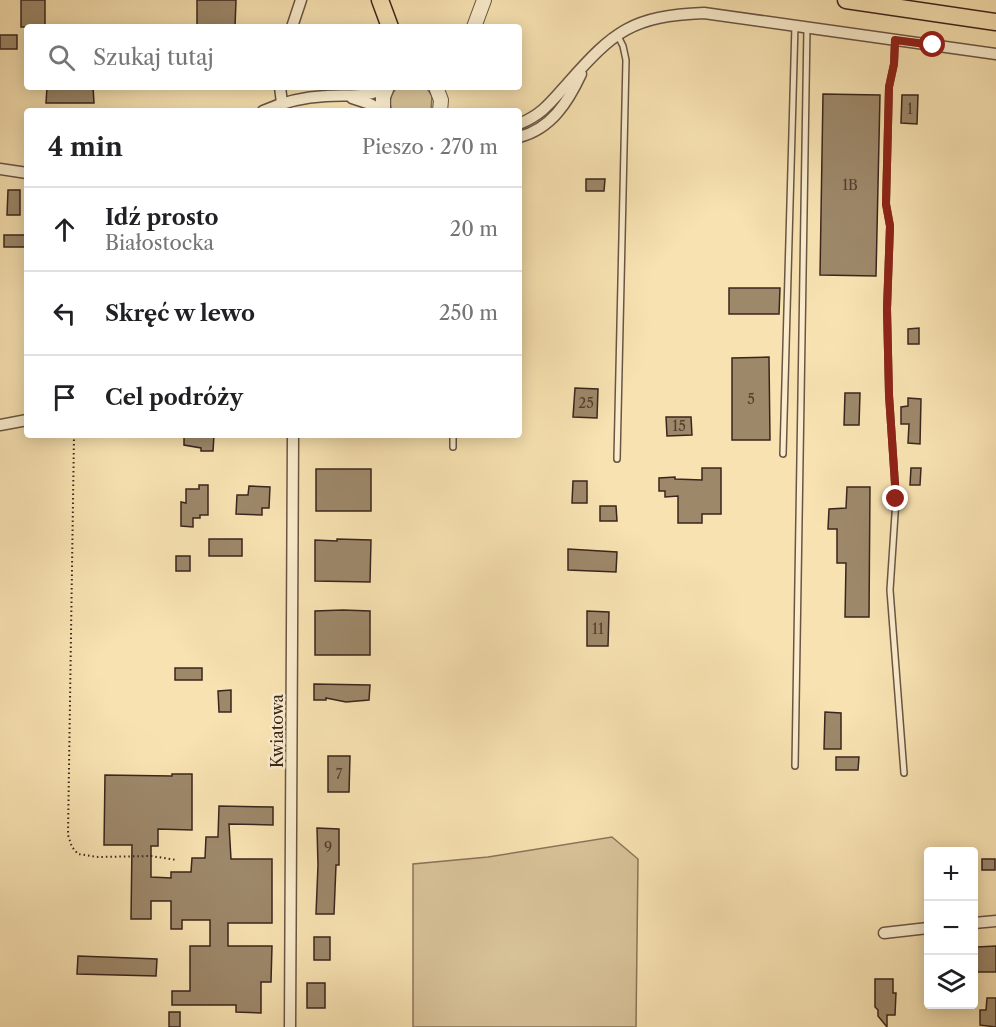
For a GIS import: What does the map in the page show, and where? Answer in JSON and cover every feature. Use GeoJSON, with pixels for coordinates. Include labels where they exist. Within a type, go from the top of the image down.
{"type":"FeatureCollection","features":[{"type":"Feature","properties":{"kind":"highway"},"geometry":{"type":"LineString","coordinates":[[380,0],[389,24]]}},
{"type":"Feature","properties":{"kind":"highway"},"geometry":{"type":"LineString","coordinates":[[846,0],[996,22]]}},
{"type":"Feature","properties":{"kind":"street"},"geometry":{"type":"LineString","coordinates":[[293,24],[301,0]]}},
{"type":"Feature","properties":{"kind":"street"},"geometry":{"type":"LineString","coordinates":[[475,24],[484,0]]}},
{"type":"Feature","properties":{"kind":"street"},"geometry":{"type":"LineString","coordinates":[[522,122],[539,114],[551,104],[597,51],[617,34],[653,19],[704,13],[996,54]]}},
{"type":"Feature","properties":{"kind":"street"},"geometry":{"type":"LineString","coordinates":[[522,136],[543,127],[557,114],[573,92],[586,63]]}},
{"type":"Feature","properties":{"kind":"street"},"geometry":{"type":"LineString","coordinates":[[280,90],[282,103]]}},
{"type":"Feature","properties":{"kind":"street"},"geometry":{"type":"LineString","coordinates":[[270,108],[282,103],[313,97],[366,95],[382,90]]}},
{"type":"Feature","properties":{"kind":"street"},"geometry":{"type":"LineString","coordinates":[[383,108],[386,90]]}},
{"type":"Feature","properties":{"kind":"street"},"geometry":{"type":"LineString","coordinates":[[343,96],[377,108]]}},
{"type":"Feature","properties":{"kind":"street"},"geometry":{"type":"LineString","coordinates":[[0,169],[24,173]]}},
{"type":"Feature","properties":{"kind":"street"},"geometry":{"type":"LineString","coordinates":[[0,424],[24,420]]}},
{"type":"Feature","properties":{"kind":"street","name":"Kwiatowa"},"geometry":{"type":"LineString","coordinates":[[290,1027],[293,438]]}},
{"type":"Feature","properties":{"kind":"street"},"geometry":{"type":"LineString","coordinates":[[978,923],[996,921]]}},
{"type":"Feature","properties":{"kind":"street"},"geometry":{"type":"LineString","coordinates":[[884,933],[924,928]]}},
{"type":"Feature","properties":{"kind":"lane"},"geometry":{"type":"LineString","coordinates":[[783,454],[795,25]]}},
{"type":"Feature","properties":{"kind":"lane"},"geometry":{"type":"LineString","coordinates":[[795,766],[807,27]]}},
{"type":"Feature","properties":{"kind":"lane"},"geometry":{"type":"LineString","coordinates":[[617,34],[626,60],[617,459]]}},
{"type":"Feature","properties":{"kind":"lane"},"geometry":{"type":"LineString","coordinates":[[895,40],[894,64],[889,87],[886,204],[890,226],[887,309],[889,395],[896,499],[890,590],[904,773]]}},
{"type":"Feature","properties":{"kind":"lane"},"geometry":{"type":"LineString","coordinates":[[453,438],[453,447]]}},
{"type":"Feature","properties":{"kind":"path"},"geometry":{"type":"LineString","coordinates":[[74,438],[68,835],[72,847],[78,854],[98,857],[151,856],[177,860]]}},
{"type":"Feature","properties":{"kind":"shaded area"},"geometry":{"type":"Polygon","coordinates":[[[396,90],[428,90],[432,96],[431,108],[392,108],[391,98],[396,90]]]}},
{"type":"Feature","properties":{"kind":"shaded area"},"geometry":{"type":"Polygon","coordinates":[[[612,837],[638,859],[636,1027],[413,1027],[413,864],[488,857],[612,837]]]}},
{"type":"Feature","properties":{"kind":"building"},"geometry":{"type":"Polygon","coordinates":[[[21,0],[45,0],[45,24],[24,24],[24,27],[21,27],[21,0]]]}},
{"type":"Feature","properties":{"kind":"building"},"geometry":{"type":"Polygon","coordinates":[[[197,0],[236,0],[235,24],[197,24],[197,0]]]}},
{"type":"Feature","properties":{"kind":"building"},"geometry":{"type":"Polygon","coordinates":[[[0,35],[17,35],[17,49],[0,49],[0,35]]]}},
{"type":"Feature","properties":{"kind":"building"},"geometry":{"type":"Polygon","coordinates":[[[47,90],[93,90],[94,103],[46,103],[47,90]]]}},
{"type":"Feature","properties":{"kind":"building"},"geometry":{"type":"Polygon","coordinates":[[[823,94],[880,95],[876,276],[820,275],[823,94]]]}},
{"type":"Feature","properties":{"kind":"building"},"geometry":{"type":"Polygon","coordinates":[[[902,95],[918,95],[917,124],[901,123],[902,95]]]}},
{"type":"Feature","properties":{"kind":"building"},"geometry":{"type":"Polygon","coordinates":[[[586,179],[605,179],[604,191],[586,191],[586,179]]]}},
{"type":"Feature","properties":{"kind":"building"},"geometry":{"type":"Polygon","coordinates":[[[8,190],[20,190],[20,215],[7,215],[8,190]]]}},
{"type":"Feature","properties":{"kind":"building"},"geometry":{"type":"Polygon","coordinates":[[[4,235],[24,235],[24,247],[4,247],[4,235]]]}},
{"type":"Feature","properties":{"kind":"building"},"geometry":{"type":"Polygon","coordinates":[[[729,288],[780,288],[779,314],[729,314],[729,288]]]}},
{"type":"Feature","properties":{"kind":"building"},"geometry":{"type":"Polygon","coordinates":[[[919,328],[919,344],[908,344],[908,329],[919,328]]]}},
{"type":"Feature","properties":{"kind":"building"},"geometry":{"type":"Polygon","coordinates":[[[769,357],[770,440],[732,440],[732,358],[769,357]]]}},
{"type":"Feature","properties":{"kind":"building"},"geometry":{"type":"Polygon","coordinates":[[[575,388],[598,389],[597,418],[573,417],[575,388]]]}},
{"type":"Feature","properties":{"kind":"building"},"geometry":{"type":"Polygon","coordinates":[[[845,393],[860,393],[859,425],[844,425],[845,393]]]}},
{"type":"Feature","properties":{"kind":"building"},"geometry":{"type":"Polygon","coordinates":[[[908,398],[921,399],[920,444],[908,443],[909,424],[901,424],[901,407],[908,406],[908,398]]]}},
{"type":"Feature","properties":{"kind":"building"},"geometry":{"type":"Polygon","coordinates":[[[666,417],[691,417],[692,435],[667,436],[666,417]]]}},
{"type":"Feature","properties":{"kind":"building"},"geometry":{"type":"Polygon","coordinates":[[[184,438],[214,438],[213,451],[201,451],[201,448],[184,445],[184,438]]]}},
{"type":"Feature","properties":{"kind":"building"},"geometry":{"type":"Polygon","coordinates":[[[702,468],[721,468],[721,514],[702,514],[702,523],[678,523],[678,496],[665,497],[665,491],[659,491],[659,478],[702,480],[702,468]]]}},
{"type":"Feature","properties":{"kind":"building"},"geometry":{"type":"Polygon","coordinates":[[[911,468],[921,468],[920,485],[910,485],[911,468]]]}},
{"type":"Feature","properties":{"kind":"building"},"geometry":{"type":"Polygon","coordinates":[[[316,469],[371,469],[371,511],[316,511],[316,469]]]}},
{"type":"Feature","properties":{"kind":"building"},"geometry":{"type":"Polygon","coordinates":[[[573,481],[587,481],[587,503],[572,503],[573,481]]]}},
{"type":"Feature","properties":{"kind":"building"},"geometry":{"type":"Polygon","coordinates":[[[199,485],[208,485],[208,515],[193,518],[193,527],[181,526],[181,502],[186,503],[186,489],[199,489],[199,485]]]}},
{"type":"Feature","properties":{"kind":"building"},"geometry":{"type":"Polygon","coordinates":[[[249,486],[270,487],[269,508],[262,508],[262,515],[236,514],[237,495],[248,495],[249,486]]]}},
{"type":"Feature","properties":{"kind":"building"},"geometry":{"type":"Polygon","coordinates":[[[847,487],[870,487],[869,617],[845,617],[846,563],[837,563],[837,529],[828,529],[829,509],[846,508],[847,487]]]}},
{"type":"Feature","properties":{"kind":"building"},"geometry":{"type":"Polygon","coordinates":[[[600,506],[616,506],[617,521],[600,521],[600,506]]]}},
{"type":"Feature","properties":{"kind":"building"},"geometry":{"type":"Polygon","coordinates":[[[209,539],[242,539],[242,556],[209,556],[209,539]]]}},
{"type":"Feature","properties":{"kind":"building"},"geometry":{"type":"Polygon","coordinates":[[[337,539],[371,540],[370,582],[315,581],[315,540],[337,541],[337,539]]]}},
{"type":"Feature","properties":{"kind":"building"},"geometry":{"type":"Polygon","coordinates":[[[568,549],[617,552],[616,572],[568,570],[568,549]]]}},
{"type":"Feature","properties":{"kind":"building"},"geometry":{"type":"Polygon","coordinates":[[[176,556],[190,556],[190,571],[176,571],[176,556]]]}},
{"type":"Feature","properties":{"kind":"building"},"geometry":{"type":"Polygon","coordinates":[[[315,611],[370,611],[370,655],[315,655],[315,611]]]}},
{"type":"Feature","properties":{"kind":"building"},"geometry":{"type":"Polygon","coordinates":[[[587,611],[609,612],[608,646],[587,646],[587,611]]]}},
{"type":"Feature","properties":{"kind":"building"},"geometry":{"type":"Polygon","coordinates":[[[175,668],[202,668],[202,680],[175,680],[175,668]]]}},
{"type":"Feature","properties":{"kind":"building"},"geometry":{"type":"Polygon","coordinates":[[[314,684],[370,685],[369,700],[346,702],[326,698],[326,700],[314,700],[314,684]]]}},
{"type":"Feature","properties":{"kind":"building"},"geometry":{"type":"Polygon","coordinates":[[[231,690],[231,712],[219,712],[218,691],[231,690]]]}},
{"type":"Feature","properties":{"kind":"building"},"geometry":{"type":"Polygon","coordinates":[[[825,712],[841,713],[841,749],[824,749],[825,712]]]}},
{"type":"Feature","properties":{"kind":"building"},"geometry":{"type":"Polygon","coordinates":[[[328,756],[350,756],[349,792],[328,792],[328,756]]]}},
{"type":"Feature","properties":{"kind":"building"},"geometry":{"type":"Polygon","coordinates":[[[836,757],[859,757],[858,770],[836,770],[836,757]]]}},
{"type":"Feature","properties":{"kind":"building"},"geometry":{"type":"Polygon","coordinates":[[[172,774],[192,774],[192,830],[158,829],[158,846],[151,846],[151,877],[171,878],[171,872],[191,872],[192,858],[205,858],[206,837],[218,837],[219,806],[273,807],[273,825],[229,824],[231,859],[272,859],[272,923],[228,923],[228,946],[272,946],[271,982],[261,982],[261,1013],[236,1012],[236,1005],[172,1005],[172,991],[190,991],[190,946],[210,946],[210,920],[182,920],[182,929],[171,929],[171,901],[151,901],[151,919],[131,919],[132,845],[104,845],[105,775],[172,776],[172,774]]]}},
{"type":"Feature","properties":{"kind":"building"},"geometry":{"type":"Polygon","coordinates":[[[317,828],[339,829],[339,865],[336,865],[334,914],[316,914],[317,828]]]}},
{"type":"Feature","properties":{"kind":"building"},"geometry":{"type":"Polygon","coordinates":[[[982,859],[995,859],[995,870],[982,870],[982,859]]]}},
{"type":"Feature","properties":{"kind":"building"},"geometry":{"type":"Polygon","coordinates":[[[314,937],[330,937],[330,960],[314,960],[314,937]]]}},
{"type":"Feature","properties":{"kind":"building"},"geometry":{"type":"Polygon","coordinates":[[[996,946],[996,972],[978,972],[978,947],[996,946]]]}},
{"type":"Feature","properties":{"kind":"building"},"geometry":{"type":"Polygon","coordinates":[[[78,956],[157,959],[156,976],[77,974],[78,956]]]}},
{"type":"Feature","properties":{"kind":"building"},"geometry":{"type":"Polygon","coordinates":[[[875,979],[893,979],[893,993],[896,993],[895,1015],[887,1015],[887,1027],[878,1016],[878,1010],[875,1007],[875,979]]]}},
{"type":"Feature","properties":{"kind":"building"},"geometry":{"type":"Polygon","coordinates":[[[307,983],[325,983],[325,1008],[307,1008],[307,983]]]}},
{"type":"Feature","properties":{"kind":"building"},"geometry":{"type":"Polygon","coordinates":[[[987,998],[996,998],[996,1027],[980,1025],[980,1010],[986,1010],[987,998]]]}},
{"type":"Feature","properties":{"kind":"building"},"geometry":{"type":"Polygon","coordinates":[[[169,1012],[180,1012],[180,1027],[169,1027],[169,1012]]]}},
{"type":"Feature","properties":{"kind":"route"},"geometry":{"type":"LineString","coordinates":[[896,499],[889,395],[887,309],[890,226],[886,204],[889,87],[894,64],[895,40],[933,45]]}}]}
